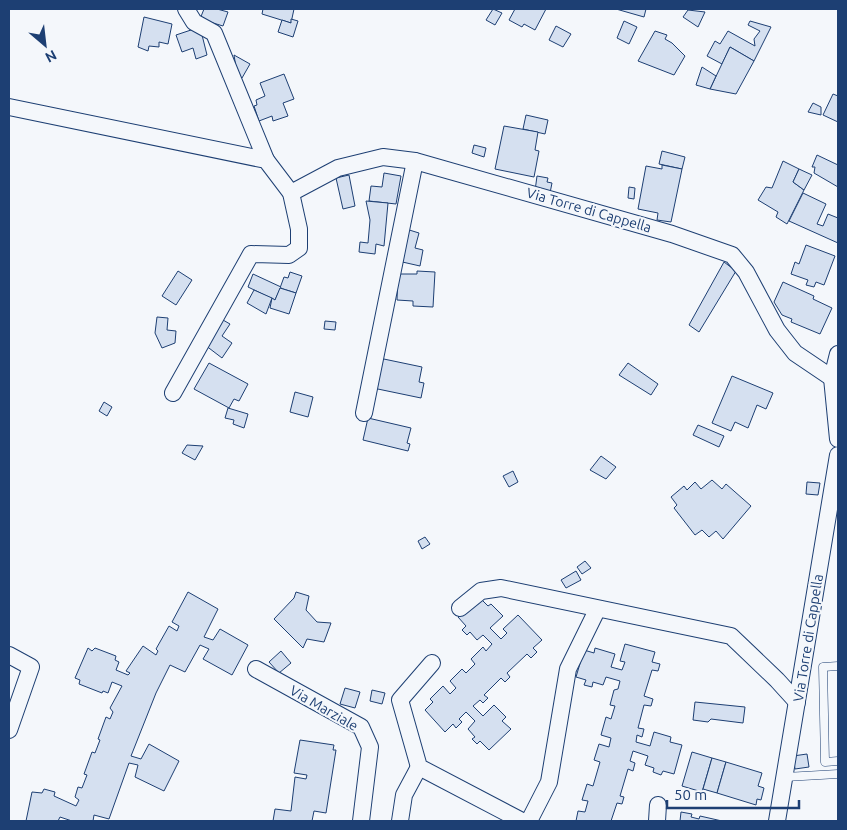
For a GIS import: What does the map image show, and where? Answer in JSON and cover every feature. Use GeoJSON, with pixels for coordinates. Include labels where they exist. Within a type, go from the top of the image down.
{"type":"FeatureCollection","features":[{"type":"Feature","properties":{"kind":"street"},"geometry":{"type":"LineString","coordinates":[[173,393],[251,254],[289,256],[299,248],[299,229],[291,193],[266,160],[214,33],[194,22],[186,9]]}},
{"type":"Feature","properties":{"kind":"street"},"geometry":{"type":"LineString","coordinates":[[9,107],[266,160]]}},
{"type":"Feature","properties":{"kind":"street","name":"Via Torre di Cappella"},"geometry":{"type":"LineString","coordinates":[[291,193],[338,168],[384,157],[415,161],[672,234],[732,255],[746,272],[783,338],[796,353],[832,378]]}},
{"type":"Feature","properties":{"kind":"street"},"geometry":{"type":"LineString","coordinates":[[364,413],[415,161]]}},
{"type":"Feature","properties":{"kind":"street"},"geometry":{"type":"LineString","coordinates":[[838,354],[832,378],[838,439]]}},
{"type":"Feature","properties":{"kind":"street","name":"Via Torre di Cappella"},"geometry":{"type":"LineString","coordinates":[[778,821],[838,455]]}},
{"type":"Feature","properties":{"kind":"street"},"geometry":{"type":"LineString","coordinates":[[460,608],[481,592],[501,588],[597,610],[731,636],[778,680],[797,702]]}},
{"type":"Feature","properties":{"kind":"street"},"geometry":{"type":"LineString","coordinates":[[529,821],[549,782],[568,669],[597,610]]}},
{"type":"Feature","properties":{"kind":"street"},"geometry":{"type":"LineString","coordinates":[[9,656],[31,667],[9,730]]}},
{"type":"Feature","properties":{"kind":"street"},"geometry":{"type":"LineString","coordinates":[[400,821],[404,795],[419,767],[400,700],[432,663]]}},
{"type":"Feature","properties":{"kind":"street","name":"Via Marziale"},"geometry":{"type":"LineString","coordinates":[[256,669],[361,727],[370,747],[361,821]]}},
{"type":"Feature","properties":{"kind":"street"},"geometry":{"type":"LineString","coordinates":[[419,767],[522,821]]}},
{"type":"Feature","properties":{"kind":"lane"},"geometry":{"type":"LineString","coordinates":[[838,666],[823,667],[825,762],[838,761]]}},
{"type":"Feature","properties":{"kind":"lane"},"geometry":{"type":"LineString","coordinates":[[785,777],[838,774]]}},
{"type":"Feature","properties":{"kind":"building"},"geometry":{"type":"Polygon","coordinates":[[[204,9],[217,9],[228,12],[223,26],[200,19],[204,9]]]}},
{"type":"Feature","properties":{"kind":"building"},"geometry":{"type":"Polygon","coordinates":[[[263,9],[294,9],[291,23],[262,14],[263,9]]]}},
{"type":"Feature","properties":{"kind":"building"},"geometry":{"type":"Polygon","coordinates":[[[493,9],[502,13],[495,25],[486,20],[493,9]]]}},
{"type":"Feature","properties":{"kind":"building"},"geometry":{"type":"Polygon","coordinates":[[[515,9],[546,9],[535,30],[524,24],[522,27],[509,20],[515,9]]]}},
{"type":"Feature","properties":{"kind":"building"},"geometry":{"type":"Polygon","coordinates":[[[616,9],[646,9],[644,17],[616,9]]]}},
{"type":"Feature","properties":{"kind":"building"},"geometry":{"type":"Polygon","coordinates":[[[688,10],[705,12],[698,27],[683,17],[688,10]]]}},
{"type":"Feature","properties":{"kind":"building"},"geometry":{"type":"Polygon","coordinates":[[[144,17],[172,24],[168,44],[159,42],[159,47],[149,46],[148,51],[138,47],[144,17]]]}},
{"type":"Feature","properties":{"kind":"building"},"geometry":{"type":"Polygon","coordinates":[[[291,19],[298,21],[293,37],[278,32],[282,20],[291,23],[291,19]]]}},
{"type":"Feature","properties":{"kind":"building"},"geometry":{"type":"Polygon","coordinates":[[[624,21],[637,27],[629,44],[617,38],[624,21]]]}},
{"type":"Feature","properties":{"kind":"building"},"geometry":{"type":"Polygon","coordinates":[[[750,21],[771,27],[754,61],[730,47],[722,64],[707,56],[715,41],[720,44],[728,31],[755,46],[754,39],[760,31],[748,25],[750,21]]]}},
{"type":"Feature","properties":{"kind":"building"},"geometry":{"type":"Polygon","coordinates":[[[556,26],[571,34],[563,47],[549,40],[556,26]]]}},
{"type":"Feature","properties":{"kind":"building"},"geometry":{"type":"Polygon","coordinates":[[[200,27],[207,55],[196,59],[193,48],[182,52],[176,35],[200,27]]]}},
{"type":"Feature","properties":{"kind":"building"},"geometry":{"type":"Polygon","coordinates":[[[655,31],[667,35],[665,39],[685,56],[674,75],[638,61],[655,31]]]}},
{"type":"Feature","properties":{"kind":"building"},"geometry":{"type":"Polygon","coordinates":[[[730,47],[754,61],[736,94],[710,89],[730,47]]]}},
{"type":"Feature","properties":{"kind":"building"},"geometry":{"type":"Polygon","coordinates":[[[234,55],[250,64],[242,78],[237,74],[234,55]]]}},
{"type":"Feature","properties":{"kind":"building"},"geometry":{"type":"Polygon","coordinates":[[[702,67],[716,76],[710,89],[696,85],[702,67]]]}},
{"type":"Feature","properties":{"kind":"building"},"geometry":{"type":"Polygon","coordinates":[[[284,74],[294,99],[283,103],[288,116],[273,121],[272,116],[259,121],[254,106],[257,105],[256,100],[265,96],[260,83],[284,74]]]}},
{"type":"Feature","properties":{"kind":"building"},"geometry":{"type":"Polygon","coordinates":[[[833,94],[838,96],[838,122],[823,115],[833,94]]]}},
{"type":"Feature","properties":{"kind":"building"},"geometry":{"type":"Polygon","coordinates":[[[813,103],[821,107],[821,115],[808,112],[813,103]]]}},
{"type":"Feature","properties":{"kind":"building"},"geometry":{"type":"Polygon","coordinates":[[[526,115],[548,120],[545,134],[523,129],[526,115]]]}},
{"type":"Feature","properties":{"kind":"building"},"geometry":{"type":"Polygon","coordinates":[[[504,126],[538,132],[535,150],[539,151],[534,177],[495,169],[504,126]]]}},
{"type":"Feature","properties":{"kind":"building"},"geometry":{"type":"Polygon","coordinates":[[[474,145],[486,148],[484,157],[472,153],[474,145]]]}},
{"type":"Feature","properties":{"kind":"building"},"geometry":{"type":"Polygon","coordinates":[[[662,151],[685,157],[682,169],[659,164],[662,151]]]}},
{"type":"Feature","properties":{"kind":"building"},"geometry":{"type":"Polygon","coordinates":[[[817,155],[838,165],[838,187],[814,173],[815,167],[812,167],[817,155]]]}},
{"type":"Feature","properties":{"kind":"building"},"geometry":{"type":"Polygon","coordinates":[[[783,161],[799,169],[793,182],[804,190],[787,224],[776,217],[778,212],[758,200],[766,187],[772,188],[783,161]]]}},
{"type":"Feature","properties":{"kind":"building"},"geometry":{"type":"Polygon","coordinates":[[[662,165],[682,169],[671,222],[657,220],[658,213],[638,209],[646,166],[662,169],[662,165]]]}},
{"type":"Feature","properties":{"kind":"building"},"geometry":{"type":"Polygon","coordinates":[[[799,169],[812,175],[804,190],[793,182],[799,169]]]}},
{"type":"Feature","properties":{"kind":"building"},"geometry":{"type":"Polygon","coordinates":[[[384,173],[401,176],[396,204],[369,201],[371,186],[382,187],[384,173]]]}},
{"type":"Feature","properties":{"kind":"building"},"geometry":{"type":"Polygon","coordinates":[[[349,175],[355,206],[343,209],[336,178],[349,175]]]}},
{"type":"Feature","properties":{"kind":"building"},"geometry":{"type":"Polygon","coordinates":[[[537,176],[548,178],[547,182],[552,183],[550,193],[535,191],[537,176]]]}},
{"type":"Feature","properties":{"kind":"building"},"geometry":{"type":"Polygon","coordinates":[[[629,187],[635,188],[634,199],[628,198],[629,187]]]}},
{"type":"Feature","properties":{"kind":"building"},"geometry":{"type":"Polygon","coordinates":[[[803,193],[826,204],[817,224],[823,226],[828,214],[838,218],[838,243],[789,221],[803,193]]]}},
{"type":"Feature","properties":{"kind":"building"},"geometry":{"type":"Polygon","coordinates":[[[366,201],[388,203],[384,246],[376,244],[375,254],[359,252],[360,242],[368,243],[370,220],[366,201]]]}},
{"type":"Feature","properties":{"kind":"building"},"geometry":{"type":"Polygon","coordinates":[[[406,229],[419,233],[415,248],[423,250],[420,266],[398,261],[406,229]]]}},
{"type":"Feature","properties":{"kind":"building"},"geometry":{"type":"Polygon","coordinates":[[[806,245],[835,256],[824,285],[816,282],[814,287],[806,285],[808,280],[791,274],[795,262],[799,264],[806,245]]]}},
{"type":"Feature","properties":{"kind":"building"},"geometry":{"type":"Polygon","coordinates":[[[724,262],[736,271],[699,332],[689,325],[724,262]]]}},
{"type":"Feature","properties":{"kind":"building"},"geometry":{"type":"Polygon","coordinates":[[[178,271],[192,280],[176,305],[162,296],[178,271]]]}},
{"type":"Feature","properties":{"kind":"building"},"geometry":{"type":"Polygon","coordinates":[[[417,271],[435,272],[433,307],[413,306],[413,301],[397,300],[398,274],[417,274],[417,271]]]}},
{"type":"Feature","properties":{"kind":"building"},"geometry":{"type":"Polygon","coordinates":[[[290,272],[302,276],[296,293],[280,288],[284,277],[288,278],[290,272]]]}},
{"type":"Feature","properties":{"kind":"building"},"geometry":{"type":"Polygon","coordinates":[[[253,274],[281,287],[275,300],[248,287],[253,274]]]}},
{"type":"Feature","properties":{"kind":"building"},"geometry":{"type":"Polygon","coordinates":[[[783,282],[814,296],[813,299],[832,308],[820,334],[791,322],[792,319],[782,315],[774,302],[783,282]]]}},
{"type":"Feature","properties":{"kind":"building"},"geometry":{"type":"Polygon","coordinates":[[[280,288],[296,293],[289,314],[270,308],[272,298],[275,300],[280,288]]]}},
{"type":"Feature","properties":{"kind":"building"},"geometry":{"type":"Polygon","coordinates":[[[254,290],[272,298],[266,314],[247,303],[254,290]]]}},
{"type":"Feature","properties":{"kind":"building"},"geometry":{"type":"Polygon","coordinates":[[[157,317],[168,318],[167,330],[176,331],[175,343],[162,348],[155,333],[157,317]]]}},
{"type":"Feature","properties":{"kind":"building"},"geometry":{"type":"Polygon","coordinates":[[[223,320],[230,324],[222,336],[232,343],[222,358],[205,345],[223,320]]]}},
{"type":"Feature","properties":{"kind":"building"},"geometry":{"type":"Polygon","coordinates":[[[325,321],[336,322],[335,330],[324,329],[325,321]]]}},
{"type":"Feature","properties":{"kind":"building"},"geometry":{"type":"Polygon","coordinates":[[[379,358],[422,367],[419,382],[424,383],[421,398],[373,388],[379,358]]]}},
{"type":"Feature","properties":{"kind":"building"},"geometry":{"type":"Polygon","coordinates":[[[209,363],[248,384],[239,401],[234,399],[229,408],[194,389],[209,363]]]}},
{"type":"Feature","properties":{"kind":"building"},"geometry":{"type":"Polygon","coordinates":[[[628,363],[658,384],[651,395],[619,375],[628,363]]]}},
{"type":"Feature","properties":{"kind":"building"},"geometry":{"type":"Polygon","coordinates":[[[732,376],[773,393],[766,409],[757,405],[748,428],[735,422],[731,431],[712,423],[732,376]]]}},
{"type":"Feature","properties":{"kind":"building"},"geometry":{"type":"Polygon","coordinates":[[[295,392],[313,397],[308,417],[290,412],[295,392]]]}},
{"type":"Feature","properties":{"kind":"building"},"geometry":{"type":"Polygon","coordinates":[[[104,402],[112,407],[107,416],[99,411],[104,402]]]}},
{"type":"Feature","properties":{"kind":"building"},"geometry":{"type":"Polygon","coordinates":[[[228,408],[248,414],[244,428],[233,424],[234,420],[225,418],[228,408]]]}},
{"type":"Feature","properties":{"kind":"building"},"geometry":{"type":"Polygon","coordinates":[[[368,418],[411,428],[407,443],[410,444],[408,451],[363,440],[368,418]]]}},
{"type":"Feature","properties":{"kind":"building"},"geometry":{"type":"Polygon","coordinates":[[[698,425],[724,436],[719,447],[693,435],[698,425]]]}},
{"type":"Feature","properties":{"kind":"building"},"geometry":{"type":"Polygon","coordinates":[[[187,445],[203,446],[195,460],[182,453],[187,445]]]}},
{"type":"Feature","properties":{"kind":"building"},"geometry":{"type":"Polygon","coordinates":[[[601,456],[616,467],[606,479],[590,470],[601,456]]]}},
{"type":"Feature","properties":{"kind":"building"},"geometry":{"type":"Polygon","coordinates":[[[513,471],[518,482],[509,487],[503,476],[513,471]]]}},
{"type":"Feature","properties":{"kind":"building"},"geometry":{"type":"Polygon","coordinates":[[[712,480],[722,489],[726,484],[751,506],[723,539],[716,531],[709,537],[702,530],[695,535],[674,508],[677,505],[671,497],[684,486],[687,490],[695,482],[701,489],[712,480]]]}},
{"type":"Feature","properties":{"kind":"building"},"geometry":{"type":"Polygon","coordinates":[[[807,482],[820,483],[818,495],[806,494],[807,482]]]}},
{"type":"Feature","properties":{"kind":"building"},"geometry":{"type":"Polygon","coordinates":[[[425,537],[430,544],[422,549],[418,541],[425,537]]]}},
{"type":"Feature","properties":{"kind":"building"},"geometry":{"type":"Polygon","coordinates":[[[585,561],[591,568],[582,574],[577,567],[585,561]]]}},
{"type":"Feature","properties":{"kind":"building"},"geometry":{"type":"Polygon","coordinates":[[[576,571],[581,580],[566,588],[561,580],[576,571]]]}},
{"type":"Feature","properties":{"kind":"building"},"geometry":{"type":"Polygon","coordinates":[[[188,592],[218,609],[204,637],[213,640],[220,629],[248,645],[232,675],[203,659],[209,649],[200,645],[185,672],[170,665],[156,693],[131,756],[141,759],[149,744],[179,761],[164,791],[135,777],[138,765],[129,763],[109,819],[94,815],[93,821],[72,821],[60,817],[58,821],[26,821],[32,792],[42,793],[44,789],[55,792],[54,796],[76,806],[79,800],[75,797],[78,787],[82,788],[87,775],[84,774],[92,752],[95,753],[106,717],[110,719],[113,712],[110,708],[122,686],[112,682],[108,693],[103,691],[102,693],[79,684],[80,680],[75,678],[88,648],[92,651],[95,648],[116,656],[115,660],[119,662],[116,670],[128,675],[130,673],[126,671],[143,646],[156,655],[158,651],[156,649],[169,626],[177,631],[179,626],[172,622],[188,592]]]}},
{"type":"Feature","properties":{"kind":"building"},"geometry":{"type":"Polygon","coordinates":[[[296,592],[309,596],[306,610],[317,622],[331,623],[324,642],[307,639],[303,648],[274,619],[294,598],[296,592]]]}},
{"type":"Feature","properties":{"kind":"building"},"geometry":{"type":"Polygon","coordinates":[[[479,597],[488,606],[491,604],[503,616],[490,628],[501,639],[507,633],[503,629],[518,615],[542,640],[533,648],[537,652],[531,658],[527,654],[507,673],[510,677],[505,682],[501,678],[484,695],[488,698],[483,703],[480,700],[473,706],[483,716],[494,705],[506,717],[502,721],[511,729],[489,750],[480,741],[477,744],[472,739],[475,737],[468,729],[475,721],[466,712],[459,719],[462,722],[456,728],[453,724],[445,732],[425,710],[433,702],[430,699],[443,686],[450,694],[456,688],[450,681],[462,669],[466,673],[475,664],[471,659],[483,647],[486,651],[492,644],[483,635],[477,640],[470,632],[467,635],[462,630],[466,626],[458,617],[479,597]]]}},
{"type":"Feature","properties":{"kind":"building"},"geometry":{"type":"Polygon","coordinates":[[[625,644],[655,652],[652,662],[660,664],[658,671],[652,670],[644,696],[653,699],[651,706],[644,705],[638,728],[644,729],[642,737],[637,735],[636,742],[650,746],[654,732],[671,737],[670,742],[682,745],[674,774],[663,771],[661,775],[653,772],[654,768],[645,765],[648,756],[633,751],[630,761],[635,763],[633,771],[628,769],[620,796],[624,797],[622,804],[617,803],[611,821],[576,821],[578,811],[585,812],[588,801],[582,800],[587,784],[593,786],[600,762],[594,760],[599,744],[609,747],[611,738],[601,735],[606,717],[611,719],[615,706],[610,705],[614,690],[618,689],[620,681],[606,677],[603,685],[593,682],[592,687],[584,685],[586,680],[576,677],[584,650],[594,653],[595,648],[615,654],[611,667],[622,670],[625,662],[620,661],[625,644]]]}},
{"type":"Feature","properties":{"kind":"building"},"geometry":{"type":"Polygon","coordinates":[[[281,651],[291,663],[279,673],[269,662],[281,651]]]}},
{"type":"Feature","properties":{"kind":"building"},"geometry":{"type":"Polygon","coordinates":[[[345,688],[360,692],[355,708],[340,704],[345,688]]]}},
{"type":"Feature","properties":{"kind":"building"},"geometry":{"type":"Polygon","coordinates":[[[372,690],[385,693],[382,704],[370,701],[372,690]]]}},
{"type":"Feature","properties":{"kind":"building"},"geometry":{"type":"Polygon","coordinates":[[[695,702],[745,707],[743,723],[711,719],[708,722],[693,720],[695,702]]]}},
{"type":"Feature","properties":{"kind":"building"},"geometry":{"type":"Polygon","coordinates":[[[300,740],[334,745],[333,750],[336,750],[326,813],[314,811],[312,821],[273,821],[275,809],[291,811],[295,777],[306,779],[307,775],[294,773],[300,740]]]}},
{"type":"Feature","properties":{"kind":"building"},"geometry":{"type":"Polygon","coordinates":[[[692,752],[712,758],[702,792],[682,786],[692,752]]]}},
{"type":"Feature","properties":{"kind":"building"},"geometry":{"type":"Polygon","coordinates":[[[807,754],[809,767],[795,769],[793,756],[807,754]]]}},
{"type":"Feature","properties":{"kind":"building"},"geometry":{"type":"Polygon","coordinates":[[[712,758],[726,762],[717,793],[703,789],[712,758]]]}},
{"type":"Feature","properties":{"kind":"building"},"geometry":{"type":"Polygon","coordinates":[[[726,762],[762,773],[758,786],[764,788],[761,800],[757,799],[756,805],[717,793],[726,762]]]}},
{"type":"Feature","properties":{"kind":"building"},"geometry":{"type":"Polygon","coordinates":[[[681,812],[692,814],[691,817],[699,819],[700,816],[722,821],[680,821],[681,812]]]}}]}
